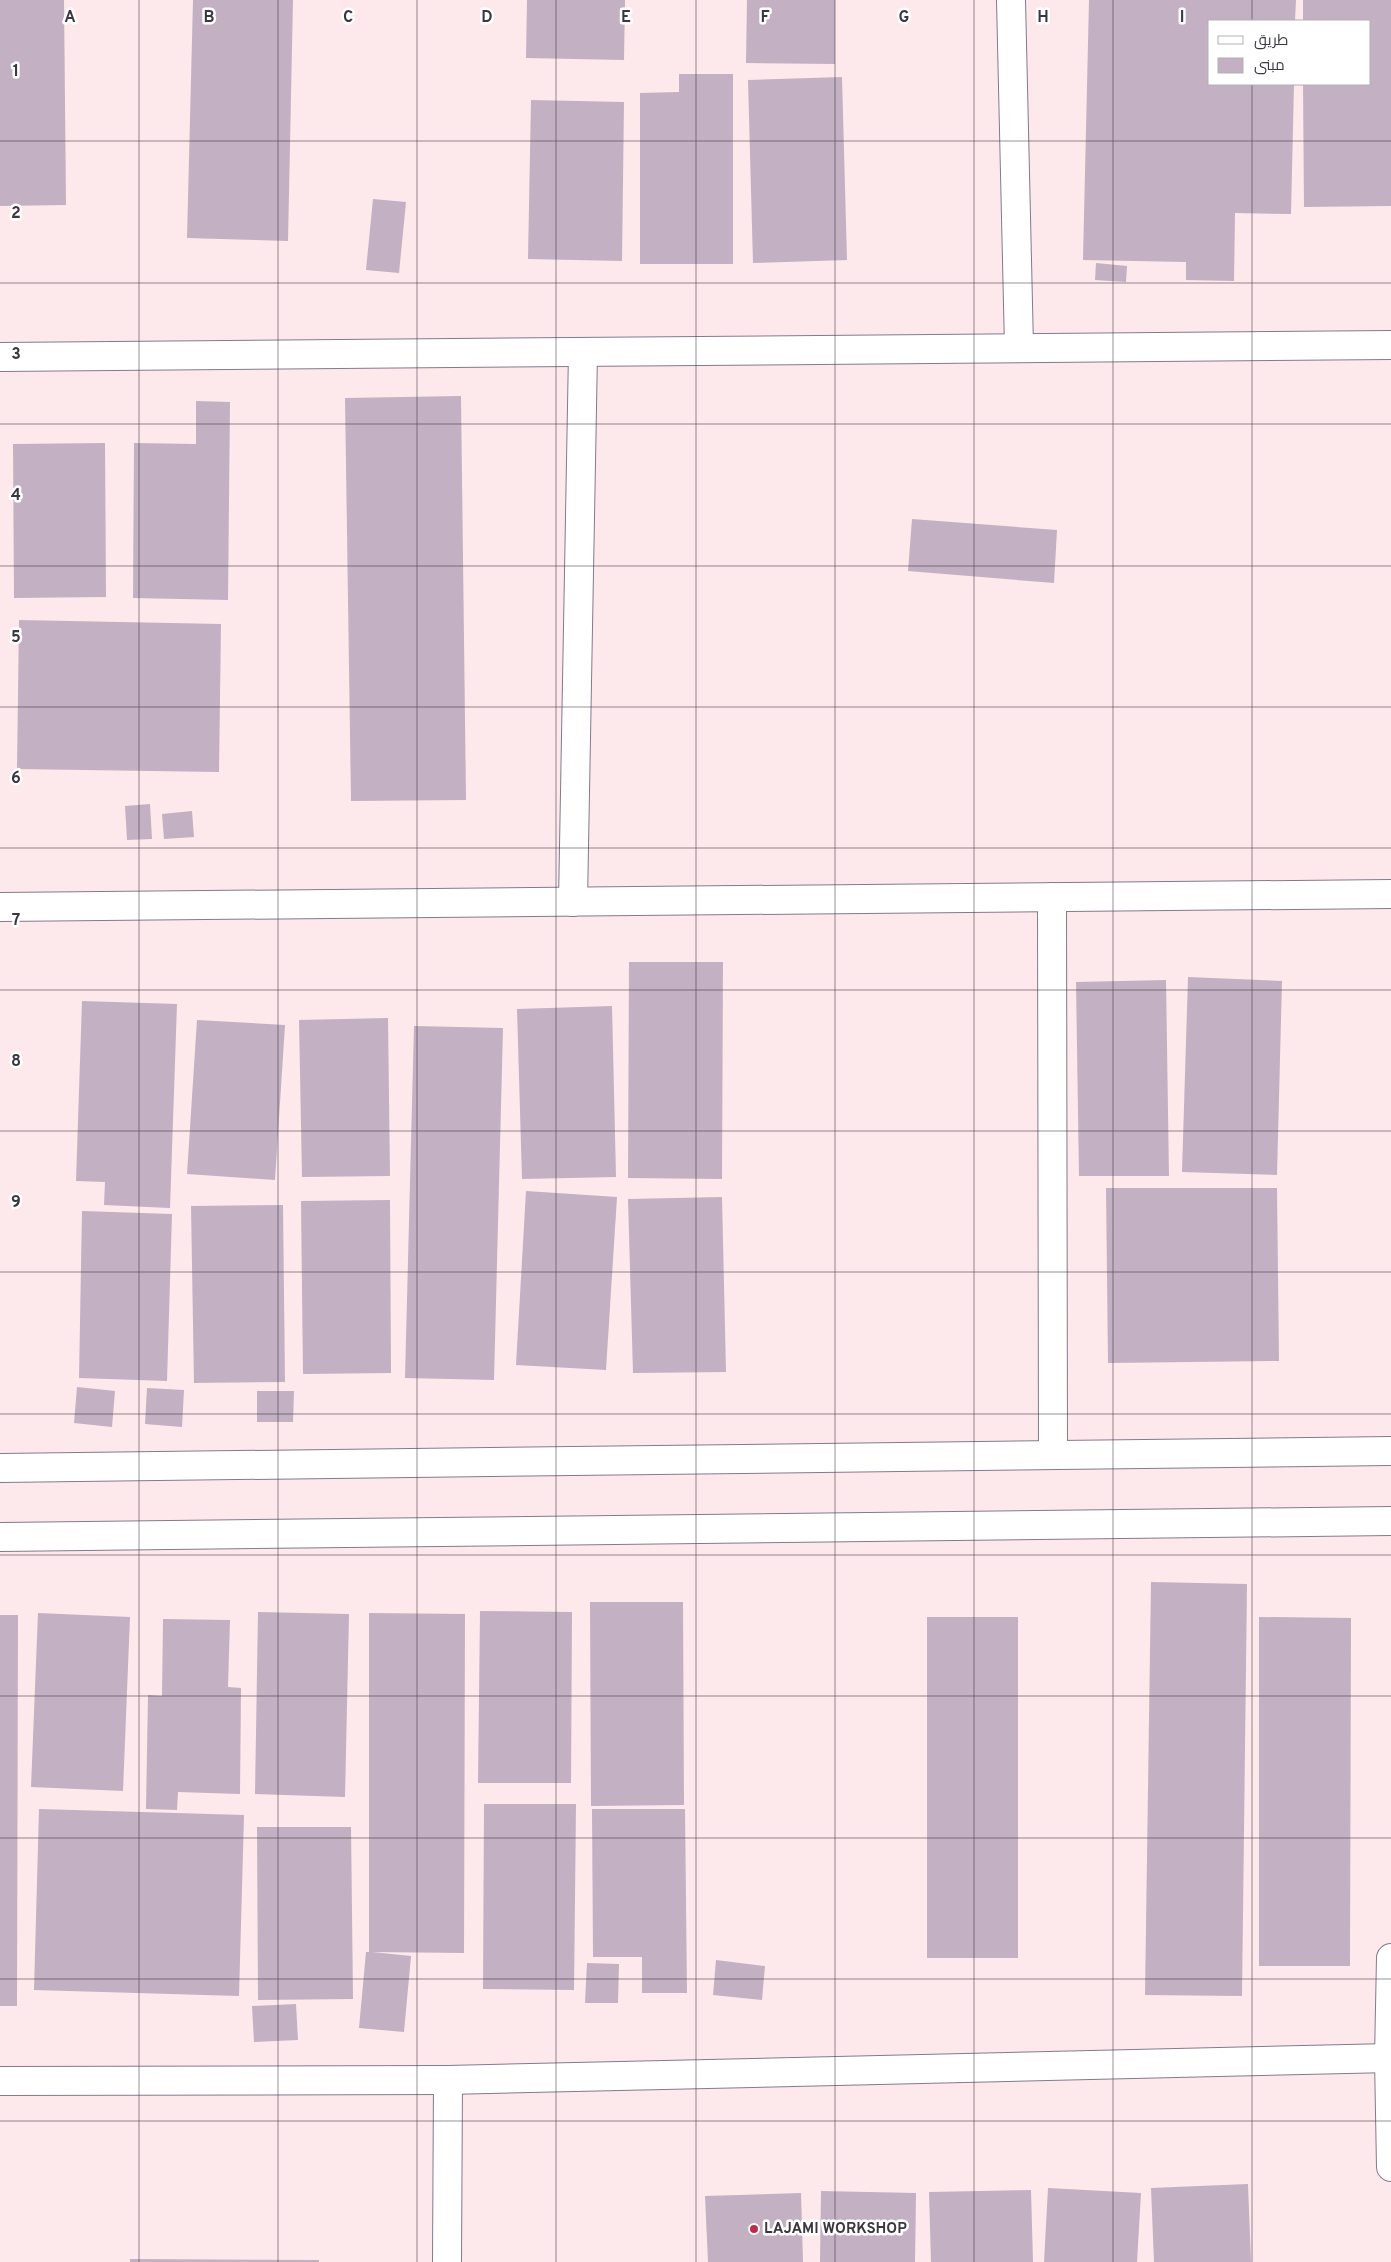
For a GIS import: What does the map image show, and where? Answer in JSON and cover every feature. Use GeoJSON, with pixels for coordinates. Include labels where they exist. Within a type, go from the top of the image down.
{"type":"FeatureCollection","features":[{"type":"Feature","properties":{"kind":"street"},"geometry":{"type":"LineString","coordinates":[[1011,0],[1019,347]]}},
{"type":"Feature","properties":{"kind":"street"},"geometry":{"type":"LineString","coordinates":[[0,357],[1391,345]]}},
{"type":"Feature","properties":{"kind":"street"},"geometry":{"type":"LineString","coordinates":[[572,902],[583,352]]}},
{"type":"Feature","properties":{"kind":"street"},"geometry":{"type":"LineString","coordinates":[[0,907],[1391,894]]}},
{"type":"Feature","properties":{"kind":"street"},"geometry":{"type":"LineString","coordinates":[[1052,897],[1053,1455]]}},
{"type":"Feature","properties":{"kind":"street"},"geometry":{"type":"LineString","coordinates":[[0,1468],[1391,1451]]}},
{"type":"Feature","properties":{"kind":"street"},"geometry":{"type":"LineString","coordinates":[[0,1537],[1391,1521]]}},
{"type":"Feature","properties":{"kind":"street"},"geometry":{"type":"LineString","coordinates":[[1391,1958],[1391,2167]]}},
{"type":"Feature","properties":{"kind":"street"},"geometry":{"type":"LineString","coordinates":[[0,2081],[448,2080],[1390,2058]]}},
{"type":"Feature","properties":{"kind":"street"},"geometry":{"type":"LineString","coordinates":[[447,2262],[448,2080]]}},
{"type":"Feature","properties":{"kind":"shaded area"},"geometry":{"type":"Polygon","coordinates":[[[0,0],[1391,0],[1391,2262],[0,2262],[0,0]]]}},
{"type":"Feature","properties":{"kind":"building"},"geometry":{"type":"Polygon","coordinates":[[[0,0],[64,0],[66,205],[0,206],[0,0]]]}},
{"type":"Feature","properties":{"kind":"building"},"geometry":{"type":"Polygon","coordinates":[[[193,0],[293,0],[288,241],[187,238],[193,0]]]}},
{"type":"Feature","properties":{"kind":"building"},"geometry":{"type":"Polygon","coordinates":[[[527,0],[625,0],[624,60],[526,58],[527,0]]]}},
{"type":"Feature","properties":{"kind":"building"},"geometry":{"type":"Polygon","coordinates":[[[747,0],[835,0],[835,64],[746,63],[747,0]]]}},
{"type":"Feature","properties":{"kind":"building"},"geometry":{"type":"Polygon","coordinates":[[[1089,0],[1296,0],[1295,20],[1208,20],[1208,85],[1294,85],[1291,214],[1235,213],[1234,281],[1186,280],[1186,262],[1083,260],[1089,0]]]}},
{"type":"Feature","properties":{"kind":"building"},"geometry":{"type":"Polygon","coordinates":[[[1303,0],[1391,0],[1391,206],[1304,207],[1303,85],[1371,85],[1371,20],[1303,20],[1303,0]]]}},
{"type":"Feature","properties":{"kind":"building"},"geometry":{"type":"Polygon","coordinates":[[[679,74],[733,74],[733,264],[640,264],[640,93],[679,92],[679,74]]]}},
{"type":"Feature","properties":{"kind":"building"},"geometry":{"type":"Polygon","coordinates":[[[842,77],[847,260],[753,263],[748,80],[842,77]]]}},
{"type":"Feature","properties":{"kind":"building"},"geometry":{"type":"Polygon","coordinates":[[[531,100],[624,102],[622,261],[528,259],[531,100]]]}},
{"type":"Feature","properties":{"kind":"building"},"geometry":{"type":"Polygon","coordinates":[[[373,199],[406,202],[399,273],[366,270],[373,199]]]}},
{"type":"Feature","properties":{"kind":"building"},"geometry":{"type":"Polygon","coordinates":[[[1096,263],[1127,266],[1126,282],[1095,280],[1096,263]]]}},
{"type":"Feature","properties":{"kind":"building"},"geometry":{"type":"Polygon","coordinates":[[[461,396],[466,800],[351,801],[345,398],[461,396]]]}},
{"type":"Feature","properties":{"kind":"building"},"geometry":{"type":"Polygon","coordinates":[[[196,401],[230,402],[228,600],[133,598],[134,443],[196,444],[196,401]]]}},
{"type":"Feature","properties":{"kind":"building"},"geometry":{"type":"Polygon","coordinates":[[[105,443],[106,597],[14,598],[13,444],[105,443]]]}},
{"type":"Feature","properties":{"kind":"building"},"geometry":{"type":"Polygon","coordinates":[[[912,519],[1057,530],[1054,583],[908,571],[912,519]]]}},
{"type":"Feature","properties":{"kind":"building"},"geometry":{"type":"Polygon","coordinates":[[[19,620],[221,624],[219,772],[17,769],[19,620]]]}},
{"type":"Feature","properties":{"kind":"building"},"geometry":{"type":"Polygon","coordinates":[[[150,804],[152,839],[127,840],[125,806],[150,804]]]}},
{"type":"Feature","properties":{"kind":"building"},"geometry":{"type":"Polygon","coordinates":[[[192,811],[194,837],[164,839],[162,814],[192,811]]]}},
{"type":"Feature","properties":{"kind":"building"},"geometry":{"type":"Polygon","coordinates":[[[629,962],[723,962],[722,1179],[628,1178],[629,962]]]}},
{"type":"Feature","properties":{"kind":"building"},"geometry":{"type":"Polygon","coordinates":[[[1188,977],[1282,981],[1277,1175],[1182,1172],[1188,977]]]}},
{"type":"Feature","properties":{"kind":"building"},"geometry":{"type":"Polygon","coordinates":[[[1166,980],[1169,1176],[1079,1176],[1076,982],[1166,980]]]}},
{"type":"Feature","properties":{"kind":"building"},"geometry":{"type":"Polygon","coordinates":[[[82,1001],[177,1004],[170,1208],[104,1205],[105,1182],[76,1181],[82,1001]]]}},
{"type":"Feature","properties":{"kind":"building"},"geometry":{"type":"Polygon","coordinates":[[[612,1006],[616,1177],[522,1179],[517,1009],[612,1006]]]}},
{"type":"Feature","properties":{"kind":"building"},"geometry":{"type":"Polygon","coordinates":[[[388,1018],[390,1176],[302,1177],[299,1020],[388,1018]]]}},
{"type":"Feature","properties":{"kind":"building"},"geometry":{"type":"Polygon","coordinates":[[[197,1020],[285,1025],[275,1180],[187,1174],[197,1020]]]}},
{"type":"Feature","properties":{"kind":"building"},"geometry":{"type":"Polygon","coordinates":[[[414,1026],[503,1028],[494,1380],[405,1378],[414,1026]]]}},
{"type":"Feature","properties":{"kind":"building"},"geometry":{"type":"Polygon","coordinates":[[[1106,1188],[1277,1188],[1279,1361],[1108,1363],[1106,1188]]]}},
{"type":"Feature","properties":{"kind":"building"},"geometry":{"type":"Polygon","coordinates":[[[526,1191],[617,1197],[606,1370],[516,1365],[526,1191]]]}},
{"type":"Feature","properties":{"kind":"building"},"geometry":{"type":"Polygon","coordinates":[[[722,1197],[726,1372],[633,1373],[628,1199],[722,1197]]]}},
{"type":"Feature","properties":{"kind":"building"},"geometry":{"type":"Polygon","coordinates":[[[390,1200],[391,1373],[303,1374],[301,1201],[390,1200]]]}},
{"type":"Feature","properties":{"kind":"building"},"geometry":{"type":"Polygon","coordinates":[[[283,1205],[285,1382],[194,1383],[191,1206],[283,1205]]]}},
{"type":"Feature","properties":{"kind":"building"},"geometry":{"type":"Polygon","coordinates":[[[82,1211],[172,1214],[167,1381],[79,1378],[82,1211]]]}},
{"type":"Feature","properties":{"kind":"building"},"geometry":{"type":"Polygon","coordinates":[[[77,1387],[115,1391],[112,1427],[74,1423],[77,1387]]]}},
{"type":"Feature","properties":{"kind":"building"},"geometry":{"type":"Polygon","coordinates":[[[147,1388],[184,1390],[182,1427],[145,1424],[147,1388]]]}},
{"type":"Feature","properties":{"kind":"building"},"geometry":{"type":"Polygon","coordinates":[[[257,1391],[294,1391],[293,1422],[257,1422],[257,1391]]]}},
{"type":"Feature","properties":{"kind":"building"},"geometry":{"type":"Polygon","coordinates":[[[1151,1582],[1247,1584],[1242,1996],[1145,1995],[1151,1582]]]}},
{"type":"Feature","properties":{"kind":"building"},"geometry":{"type":"Polygon","coordinates":[[[590,1602],[683,1602],[684,1805],[591,1806],[590,1602]]]}},
{"type":"Feature","properties":{"kind":"building"},"geometry":{"type":"Polygon","coordinates":[[[480,1611],[572,1612],[571,1783],[478,1783],[480,1611]]]}},
{"type":"Feature","properties":{"kind":"building"},"geometry":{"type":"Polygon","coordinates":[[[258,1612],[349,1614],[345,1797],[255,1794],[258,1612]]]}},
{"type":"Feature","properties":{"kind":"building"},"geometry":{"type":"Polygon","coordinates":[[[38,1613],[130,1617],[123,1791],[31,1787],[38,1613]]]}},
{"type":"Feature","properties":{"kind":"building"},"geometry":{"type":"Polygon","coordinates":[[[369,1613],[465,1614],[464,1953],[372,1952],[411,1956],[404,2032],[359,2028],[366,1952],[369,1952],[369,1613]]]}},
{"type":"Feature","properties":{"kind":"building"},"geometry":{"type":"Polygon","coordinates":[[[0,1615],[18,1615],[17,2006],[0,2006],[0,1615]]]}},
{"type":"Feature","properties":{"kind":"building"},"geometry":{"type":"Polygon","coordinates":[[[927,1617],[1018,1617],[1018,1958],[927,1958],[927,1617]]]}},
{"type":"Feature","properties":{"kind":"building"},"geometry":{"type":"Polygon","coordinates":[[[1259,1617],[1351,1618],[1350,1966],[1259,1966],[1259,1617]]]}},
{"type":"Feature","properties":{"kind":"building"},"geometry":{"type":"Polygon","coordinates":[[[163,1619],[230,1620],[228,1687],[241,1688],[240,1794],[178,1792],[177,1810],[146,1809],[148,1695],[162,1696],[163,1619]]]}},
{"type":"Feature","properties":{"kind":"building"},"geometry":{"type":"Polygon","coordinates":[[[484,1804],[576,1804],[574,1990],[483,1989],[484,1804]]]}},
{"type":"Feature","properties":{"kind":"building"},"geometry":{"type":"Polygon","coordinates":[[[39,1809],[244,1815],[239,1996],[34,1990],[39,1809]]]}},
{"type":"Feature","properties":{"kind":"building"},"geometry":{"type":"Polygon","coordinates":[[[592,1809],[685,1809],[687,1993],[642,1993],[642,1957],[593,1957],[592,1809]]]}},
{"type":"Feature","properties":{"kind":"building"},"geometry":{"type":"Polygon","coordinates":[[[257,1827],[351,1827],[353,1999],[258,2000],[257,1827]]]}},
{"type":"Feature","properties":{"kind":"building"},"geometry":{"type":"Polygon","coordinates":[[[716,1960],[765,1966],[762,2000],[713,1995],[716,1960]]]}},
{"type":"Feature","properties":{"kind":"building"},"geometry":{"type":"Polygon","coordinates":[[[587,1963],[619,1964],[618,2003],[585,2003],[587,1963]]]}},
{"type":"Feature","properties":{"kind":"building"},"geometry":{"type":"Polygon","coordinates":[[[296,2004],[298,2040],[254,2042],[252,2006],[296,2004]]]}},
{"type":"Feature","properties":{"kind":"building"},"geometry":{"type":"Polygon","coordinates":[[[1248,2184],[1251,2262],[1154,2262],[1151,2188],[1248,2184]]]}},
{"type":"Feature","properties":{"kind":"building"},"geometry":{"type":"Polygon","coordinates":[[[1048,2188],[1141,2193],[1137,2262],[1044,2262],[1048,2188]]]}},
{"type":"Feature","properties":{"kind":"building"},"geometry":{"type":"Polygon","coordinates":[[[1031,2190],[1033,2262],[931,2262],[929,2192],[1031,2190]]]}},
{"type":"Feature","properties":{"kind":"building"},"geometry":{"type":"Polygon","coordinates":[[[821,2191],[916,2193],[915,2262],[820,2262],[821,2191]]]}},
{"type":"Feature","properties":{"kind":"building","name":"LAJAMI WORKSHOP"},"geometry":{"type":"Polygon","coordinates":[[[801,2193],[803,2262],[708,2262],[705,2196],[801,2193]]]}},
{"type":"Feature","properties":{"kind":"building"},"geometry":{"type":"Polygon","coordinates":[[[130,2259],[319,2260],[319,2262],[130,2262],[130,2259]]]}},
{"type":"Feature","properties":{"kind":"place","name":"LAJAMI WORKSHOP"},"geometry":{"type":"Point","coordinates":[754,2229]}}]}
